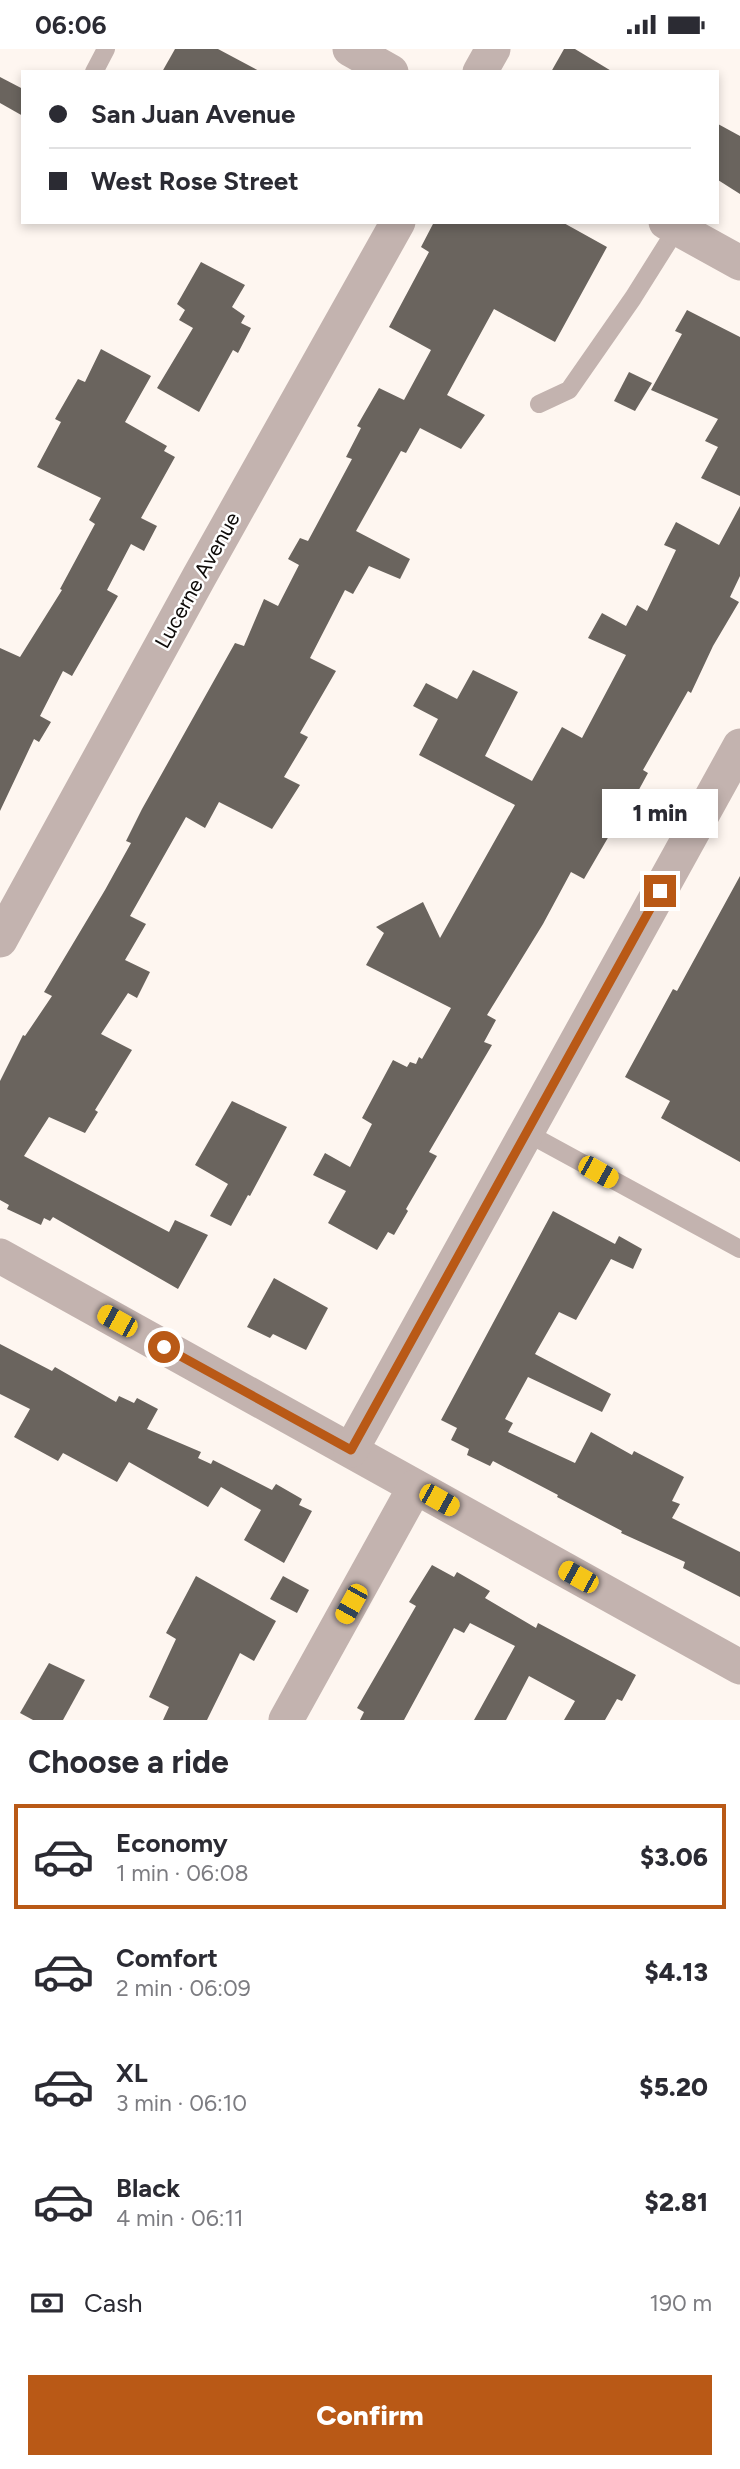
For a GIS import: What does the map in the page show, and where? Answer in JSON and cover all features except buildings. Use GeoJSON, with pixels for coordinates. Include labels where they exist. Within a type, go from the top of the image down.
{"type":"FeatureCollection","features":[{"type":"Feature","properties":{"kind":"street"},"geometry":{"type":"LineString","coordinates":[[350,49],[387,70]]}},
{"type":"Feature","properties":{"kind":"street"},"geometry":{"type":"LineString","coordinates":[[481,70],[492,49]]}},
{"type":"Feature","properties":{"kind":"street","name":"Lucerne Avenue"},"geometry":{"type":"LineString","coordinates":[[0,940],[199,576],[397,224]]}},
{"type":"Feature","properties":{"kind":"street"},"geometry":{"type":"LineString","coordinates":[[672,225],[740,263]]}},
{"type":"Feature","properties":{"kind":"street"},"geometry":{"type":"LineString","coordinates":[[351,1450],[740,746]]}},
{"type":"Feature","properties":{"kind":"street"},"geometry":{"type":"LineString","coordinates":[[0,1256],[740,1667]]}},
{"type":"Feature","properties":{"kind":"street"},"geometry":{"type":"LineString","coordinates":[[286,1720],[415,1487]]}},
{"type":"Feature","properties":{"kind":"lane"},"geometry":{"type":"LineString","coordinates":[[95,70],[106,49]]}},
{"type":"Feature","properties":{"kind":"lane"},"geometry":{"type":"LineString","coordinates":[[538,404],[569,390],[633,298],[672,225]]}},
{"type":"Feature","properties":{"kind":"lane"},"geometry":{"type":"LineString","coordinates":[[527,1133],[740,1249]]}},
{"type":"Feature","properties":{"kind":"route"},"geometry":{"type":"LineString","coordinates":[[164,1347],[351,1450],[660,891]]}}]}
